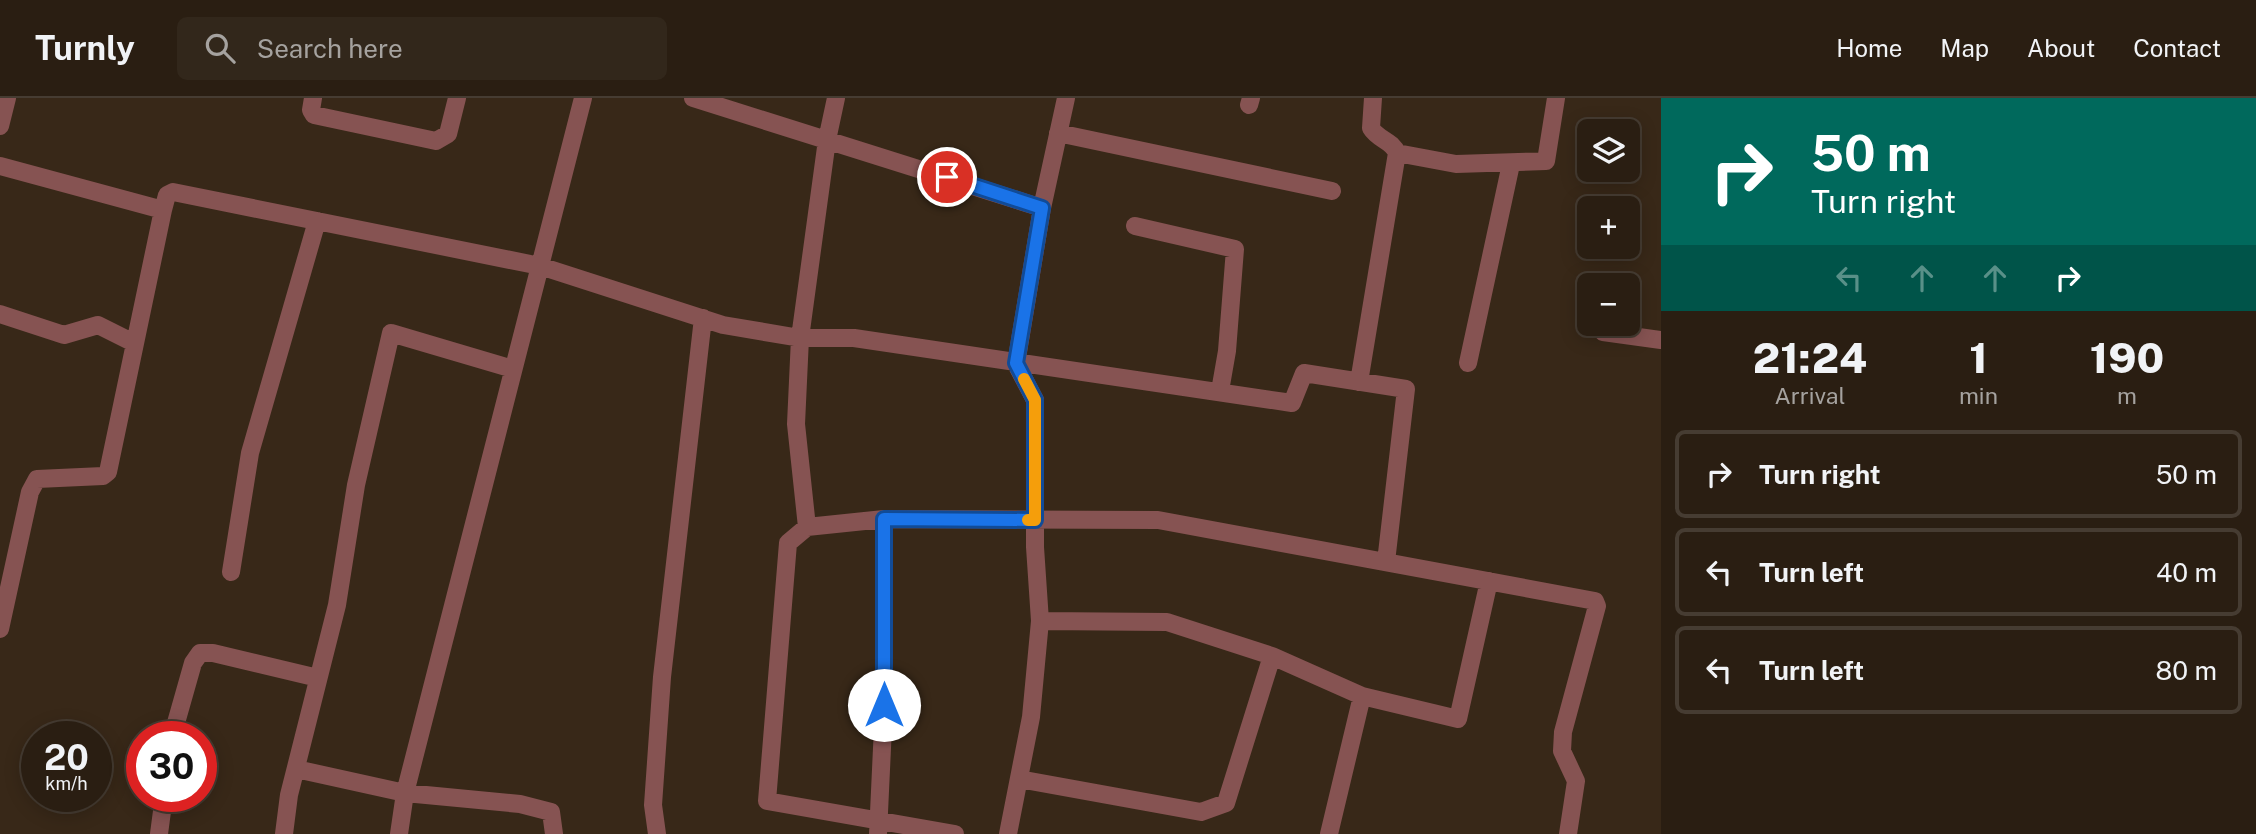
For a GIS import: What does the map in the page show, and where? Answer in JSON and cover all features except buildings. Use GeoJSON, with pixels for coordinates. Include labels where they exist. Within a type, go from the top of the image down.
{"type":"FeatureCollection","features":[{"type":"Feature","properties":{"kind":"street"},"geometry":{"type":"LineString","coordinates":[[0,126],[7,98]]}},
{"type":"Feature","properties":{"kind":"street"},"geometry":{"type":"LineString","coordinates":[[313,98],[311,110],[314,116],[436,141],[448,134],[457,98]]}},
{"type":"Feature","properties":{"kind":"street"},"geometry":{"type":"LineString","coordinates":[[399,834],[405,793],[583,98]]}},
{"type":"Feature","properties":{"kind":"street"},"geometry":{"type":"LineString","coordinates":[[693,98],[1042,208]]}},
{"type":"Feature","properties":{"kind":"street"},"geometry":{"type":"LineString","coordinates":[[807,527],[796,424],[800,338],[827,140],[836,98]]}},
{"type":"Feature","properties":{"kind":"street"},"geometry":{"type":"LineString","coordinates":[[1008,834],[1031,717],[1040,621],[1035,520],[1035,400],[1016,363],[1042,208],[1066,98]]}},
{"type":"Feature","properties":{"kind":"street"},"geometry":{"type":"LineString","coordinates":[[1359,382],[1397,153],[1393,145],[1381,139],[1371,128],[1373,98]]}},
{"type":"Feature","properties":{"kind":"street"},"geometry":{"type":"LineString","coordinates":[[1397,153],[1455,164],[1546,161],[1556,98]]}},
{"type":"Feature","properties":{"kind":"street"},"geometry":{"type":"LineString","coordinates":[[1058,134],[1332,191]]}},
{"type":"Feature","properties":{"kind":"street"},"geometry":{"type":"LineString","coordinates":[[1468,363],[1511,164]]}},
{"type":"Feature","properties":{"kind":"street"},"geometry":{"type":"LineString","coordinates":[[0,166],[163,210]]}},
{"type":"Feature","properties":{"kind":"street"},"geometry":{"type":"LineString","coordinates":[[0,629],[32,486],[37,479],[107,474],[163,210],[167,195],[173,192],[540,266],[704,318],[800,338],[854,338],[1292,403],[1304,373],[1406,389],[1386,562]]}},
{"type":"Feature","properties":{"kind":"street"},"geometry":{"type":"LineString","coordinates":[[231,572],[250,453],[317,221]]}},
{"type":"Feature","properties":{"kind":"street"},"geometry":{"type":"LineString","coordinates":[[1135,226],[1236,248],[1227,351],[1220,391]]}},
{"type":"Feature","properties":{"kind":"street"},"geometry":{"type":"LineString","coordinates":[[0,314],[64,335],[97,325],[134,343]]}},
{"type":"Feature","properties":{"kind":"street"},"geometry":{"type":"LineString","coordinates":[[657,834],[653,804],[662,677],[704,318]]}},
{"type":"Feature","properties":{"kind":"street"},"geometry":{"type":"LineString","coordinates":[[284,834],[296,769],[337,605],[356,485],[391,333],[513,369]]}},
{"type":"Feature","properties":{"kind":"street"},"geometry":{"type":"LineString","coordinates":[[1632,336],[1661,340]]}},
{"type":"Feature","properties":{"kind":"street"},"geometry":{"type":"LineString","coordinates":[[878,827],[884,705],[884,519]]}},
{"type":"Feature","properties":{"kind":"street"},"geometry":{"type":"LineString","coordinates":[[955,834],[878,827],[767,801],[788,543],[807,527],[884,519],[1158,520],[1595,601],[1597,604],[1563,733],[1562,751],[1576,780],[1568,834]]}},
{"type":"Feature","properties":{"kind":"street"},"geometry":{"type":"LineString","coordinates":[[1040,621],[1167,622],[1272,656],[1362,696],[1458,719],[1489,581]]}},
{"type":"Feature","properties":{"kind":"street"},"geometry":{"type":"LineString","coordinates":[[177,721],[193,663],[200,653],[214,653],[318,678]]}},
{"type":"Feature","properties":{"kind":"street"},"geometry":{"type":"LineString","coordinates":[[1019,779],[1201,812],[1226,803],[1272,656]]}},
{"type":"Feature","properties":{"kind":"street"},"geometry":{"type":"LineString","coordinates":[[1329,834],[1362,696]]}},
{"type":"Feature","properties":{"kind":"street"},"geometry":{"type":"LineString","coordinates":[[296,769],[405,793],[520,804],[551,812],[554,834]]}},
{"type":"Feature","properties":{"kind":"street"},"geometry":{"type":"LineString","coordinates":[[159,834],[162,812]]}},
{"type":"Feature","properties":{"kind":"slow traffic"},"geometry":{"type":"LineString","coordinates":[[1024,379],[1035,400],[1035,520],[1028,520]]}},
{"type":"Feature","properties":{"kind":"route"},"geometry":{"type":"LineString","coordinates":[[884,705],[884,519],[1035,520],[1035,400],[1016,363],[1042,208],[947,177]]}}]}
